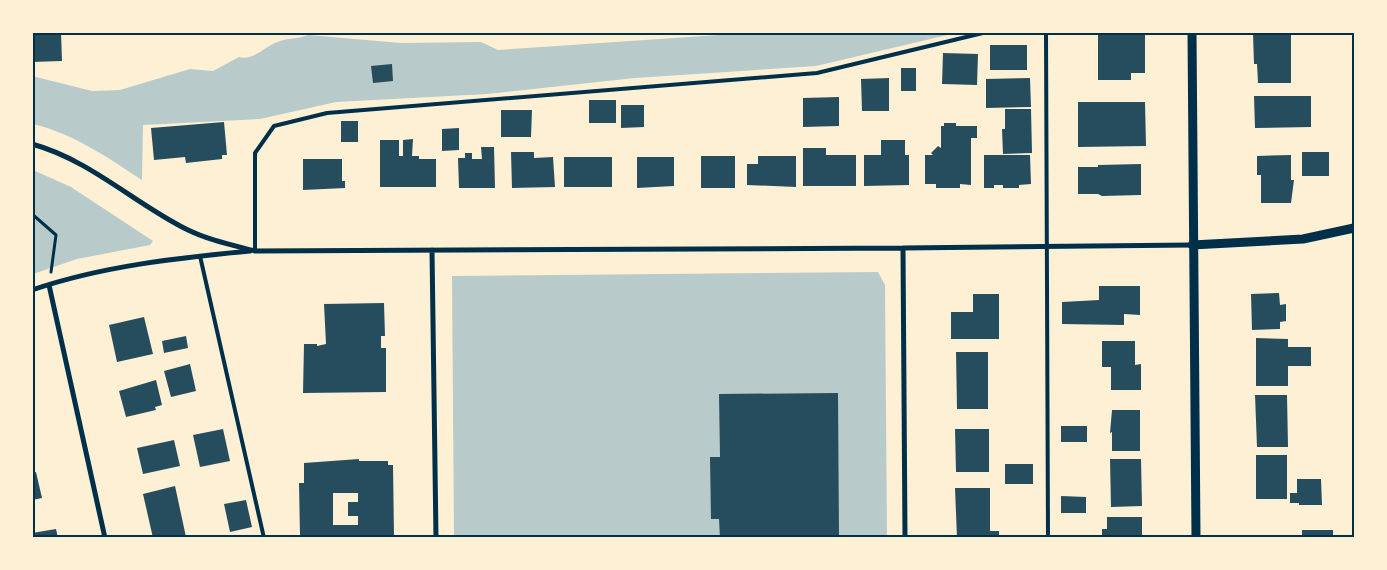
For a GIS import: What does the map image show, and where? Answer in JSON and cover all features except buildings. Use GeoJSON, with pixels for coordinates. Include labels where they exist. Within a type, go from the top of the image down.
{"type":"FeatureCollection","features":[{"type":"Feature","properties":{"kind":"street"},"geometry":{"type":"LineString","coordinates":[[1192,32],[1192,245],[1196,538]]}},
{"type":"Feature","properties":{"kind":"street"},"geometry":{"type":"LineString","coordinates":[[32,144],[66,157],[90,170],[185,229],[208,239],[256,251]]}},
{"type":"Feature","properties":{"kind":"street"},"geometry":{"type":"LineString","coordinates":[[32,290],[105,270],[200,256],[256,251],[1192,245],[1303,239],[1354,228]]}},
{"type":"Feature","properties":{"kind":"street"},"geometry":{"type":"LineString","coordinates":[[903,248],[904,538]]}},
{"type":"Feature","properties":{"kind":"street"},"geometry":{"type":"LineString","coordinates":[[432,250],[436,538]]}},
{"type":"Feature","properties":{"kind":"street"},"geometry":{"type":"LineString","coordinates":[[49,285],[105,538]]}},
{"type":"Feature","properties":{"kind":"lane"},"geometry":{"type":"LineString","coordinates":[[256,251],[255,153],[274,126],[327,113],[817,73],[987,32]]}},
{"type":"Feature","properties":{"kind":"lane"},"geometry":{"type":"LineString","coordinates":[[1046,32],[1048,538]]}},
{"type":"Feature","properties":{"kind":"lane"},"geometry":{"type":"LineString","coordinates":[[200,256],[264,538]]}},
{"type":"Feature","properties":{"kind":"path"},"geometry":{"type":"LineString","coordinates":[[32,214],[56,235],[49,285]]}},
{"type":"Feature","properties":{"kind":"shaded area"},"geometry":{"type":"Polygon","coordinates":[[[748,33],[956,33],[816,66],[635,78],[487,94],[336,102],[260,119],[143,125],[142,180],[76,140],[33,124],[32,76],[92,91],[120,90],[190,69],[213,71],[239,57],[244,58],[255,55],[280,41],[308,35],[401,43],[481,42],[498,50],[748,33]]]}},
{"type":"Feature","properties":{"kind":"shaded area"},"geometry":{"type":"Polygon","coordinates":[[[33,170],[71,187],[153,241],[150,245],[77,259],[33,274],[33,170]]]}},
{"type":"Feature","properties":{"kind":"shaded area"},"geometry":{"type":"Polygon","coordinates":[[[878,272],[885,285],[887,537],[454,537],[452,276],[878,272]]]}}]}
